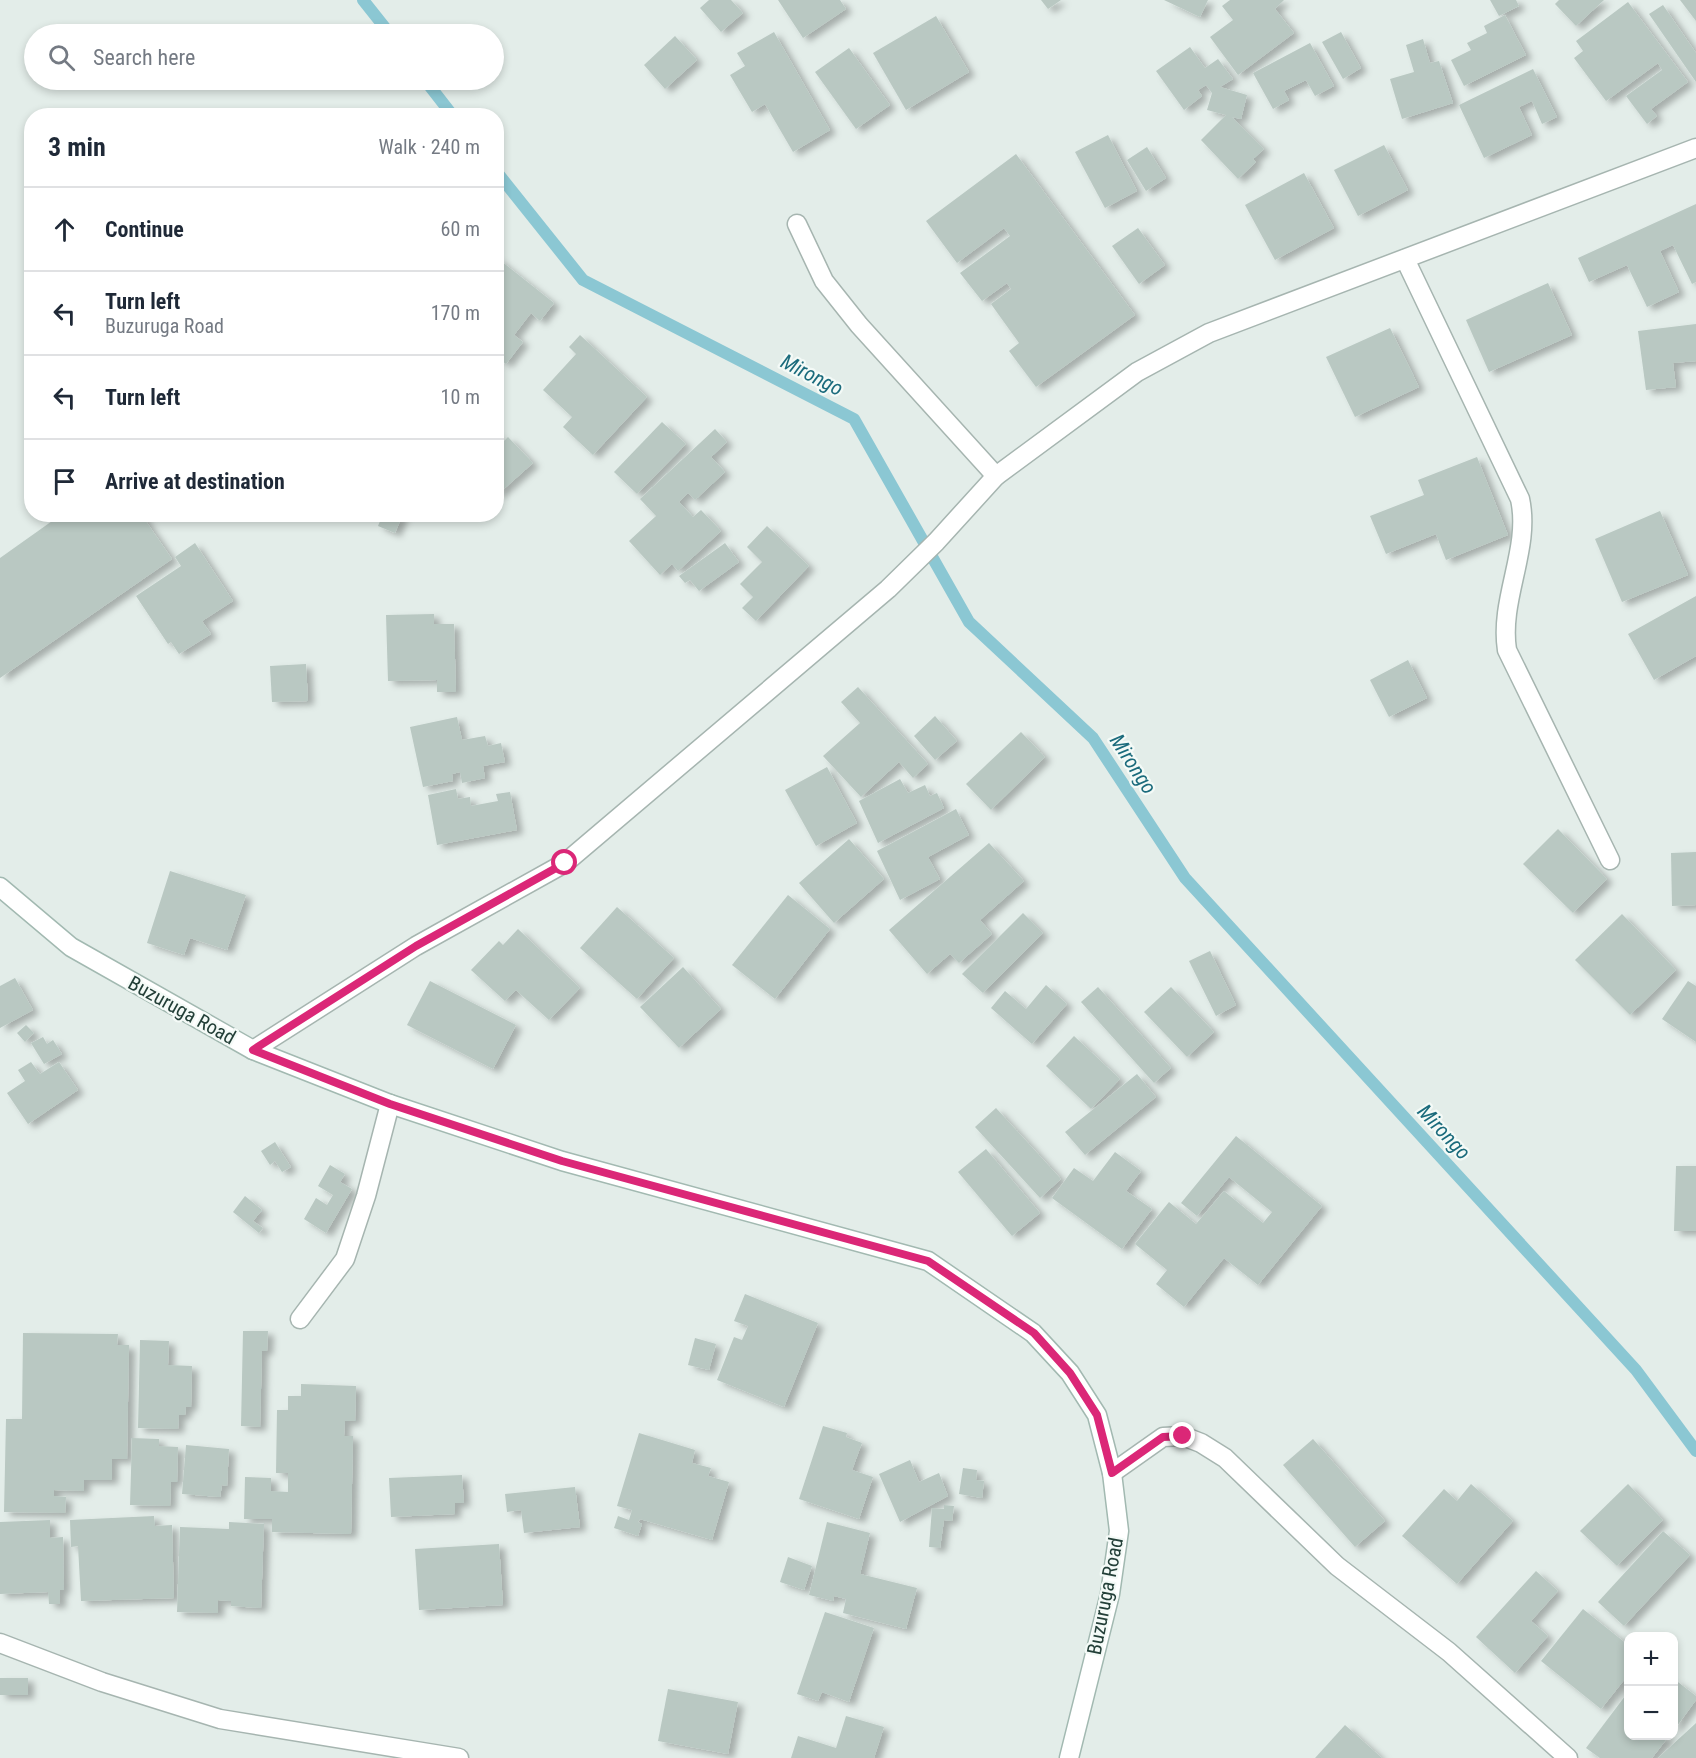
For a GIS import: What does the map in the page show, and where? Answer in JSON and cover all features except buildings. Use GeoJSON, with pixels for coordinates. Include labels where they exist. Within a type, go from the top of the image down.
{"type":"FeatureCollection","features":[{"type":"Feature","properties":{"kind":"street"},"geometry":{"type":"LineString","coordinates":[[253,1050],[416,946],[565,863],[888,589],[936,542],[996,476],[1137,372],[1209,333],[1696,148]]}},
{"type":"Feature","properties":{"kind":"street"},"geometry":{"type":"LineString","coordinates":[[797,224],[824,281],[859,325],[996,476]]}},
{"type":"Feature","properties":{"kind":"street"},"geometry":{"type":"LineString","coordinates":[[1406,259],[1520,499],[1522,529],[1507,614],[1507,650],[1610,860]]}},
{"type":"Feature","properties":{"kind":"street","name":"Buzuruga Road"},"geometry":{"type":"LineString","coordinates":[[0,887],[70,947],[253,1050],[390,1104],[562,1161],[928,1261],[1034,1333],[1070,1373],[1097,1415],[1112,1473],[1119,1531],[1110,1594],[1069,1758]]}},
{"type":"Feature","properties":{"kind":"street"},"geometry":{"type":"LineString","coordinates":[[300,1319],[345,1259],[366,1196],[390,1104]]}},
{"type":"Feature","properties":{"kind":"street"},"geometry":{"type":"LineString","coordinates":[[1112,1473],[1163,1437],[1183,1436],[1201,1443],[1225,1458],[1337,1566],[1449,1652],[1568,1758]]}},
{"type":"Feature","properties":{"kind":"street"},"geometry":{"type":"LineString","coordinates":[[0,1643],[102,1682],[220,1719],[459,1758]]}},
{"type":"Feature","properties":{"kind":"waterway","name":"Mirongo"},"geometry":{"type":"LineString","coordinates":[[363,0],[382,24]]}},
{"type":"Feature","properties":{"kind":"waterway","name":"Mirongo"},"geometry":{"type":"LineString","coordinates":[[433,90],[447,108]]}},
{"type":"Feature","properties":{"kind":"waterway","name":"Mirongo"},"geometry":{"type":"LineString","coordinates":[[504,181],[583,280],[854,419],[969,622],[1093,738],[1185,878],[1636,1370],[1696,1451]]}},
{"type":"Feature","properties":{"kind":"route"},"geometry":{"type":"LineString","coordinates":[[565,863],[416,946],[253,1050],[316,1077],[390,1104],[562,1161],[928,1261],[1034,1333],[1070,1373],[1097,1415],[1112,1473],[1163,1437],[1183,1436]]}}]}
